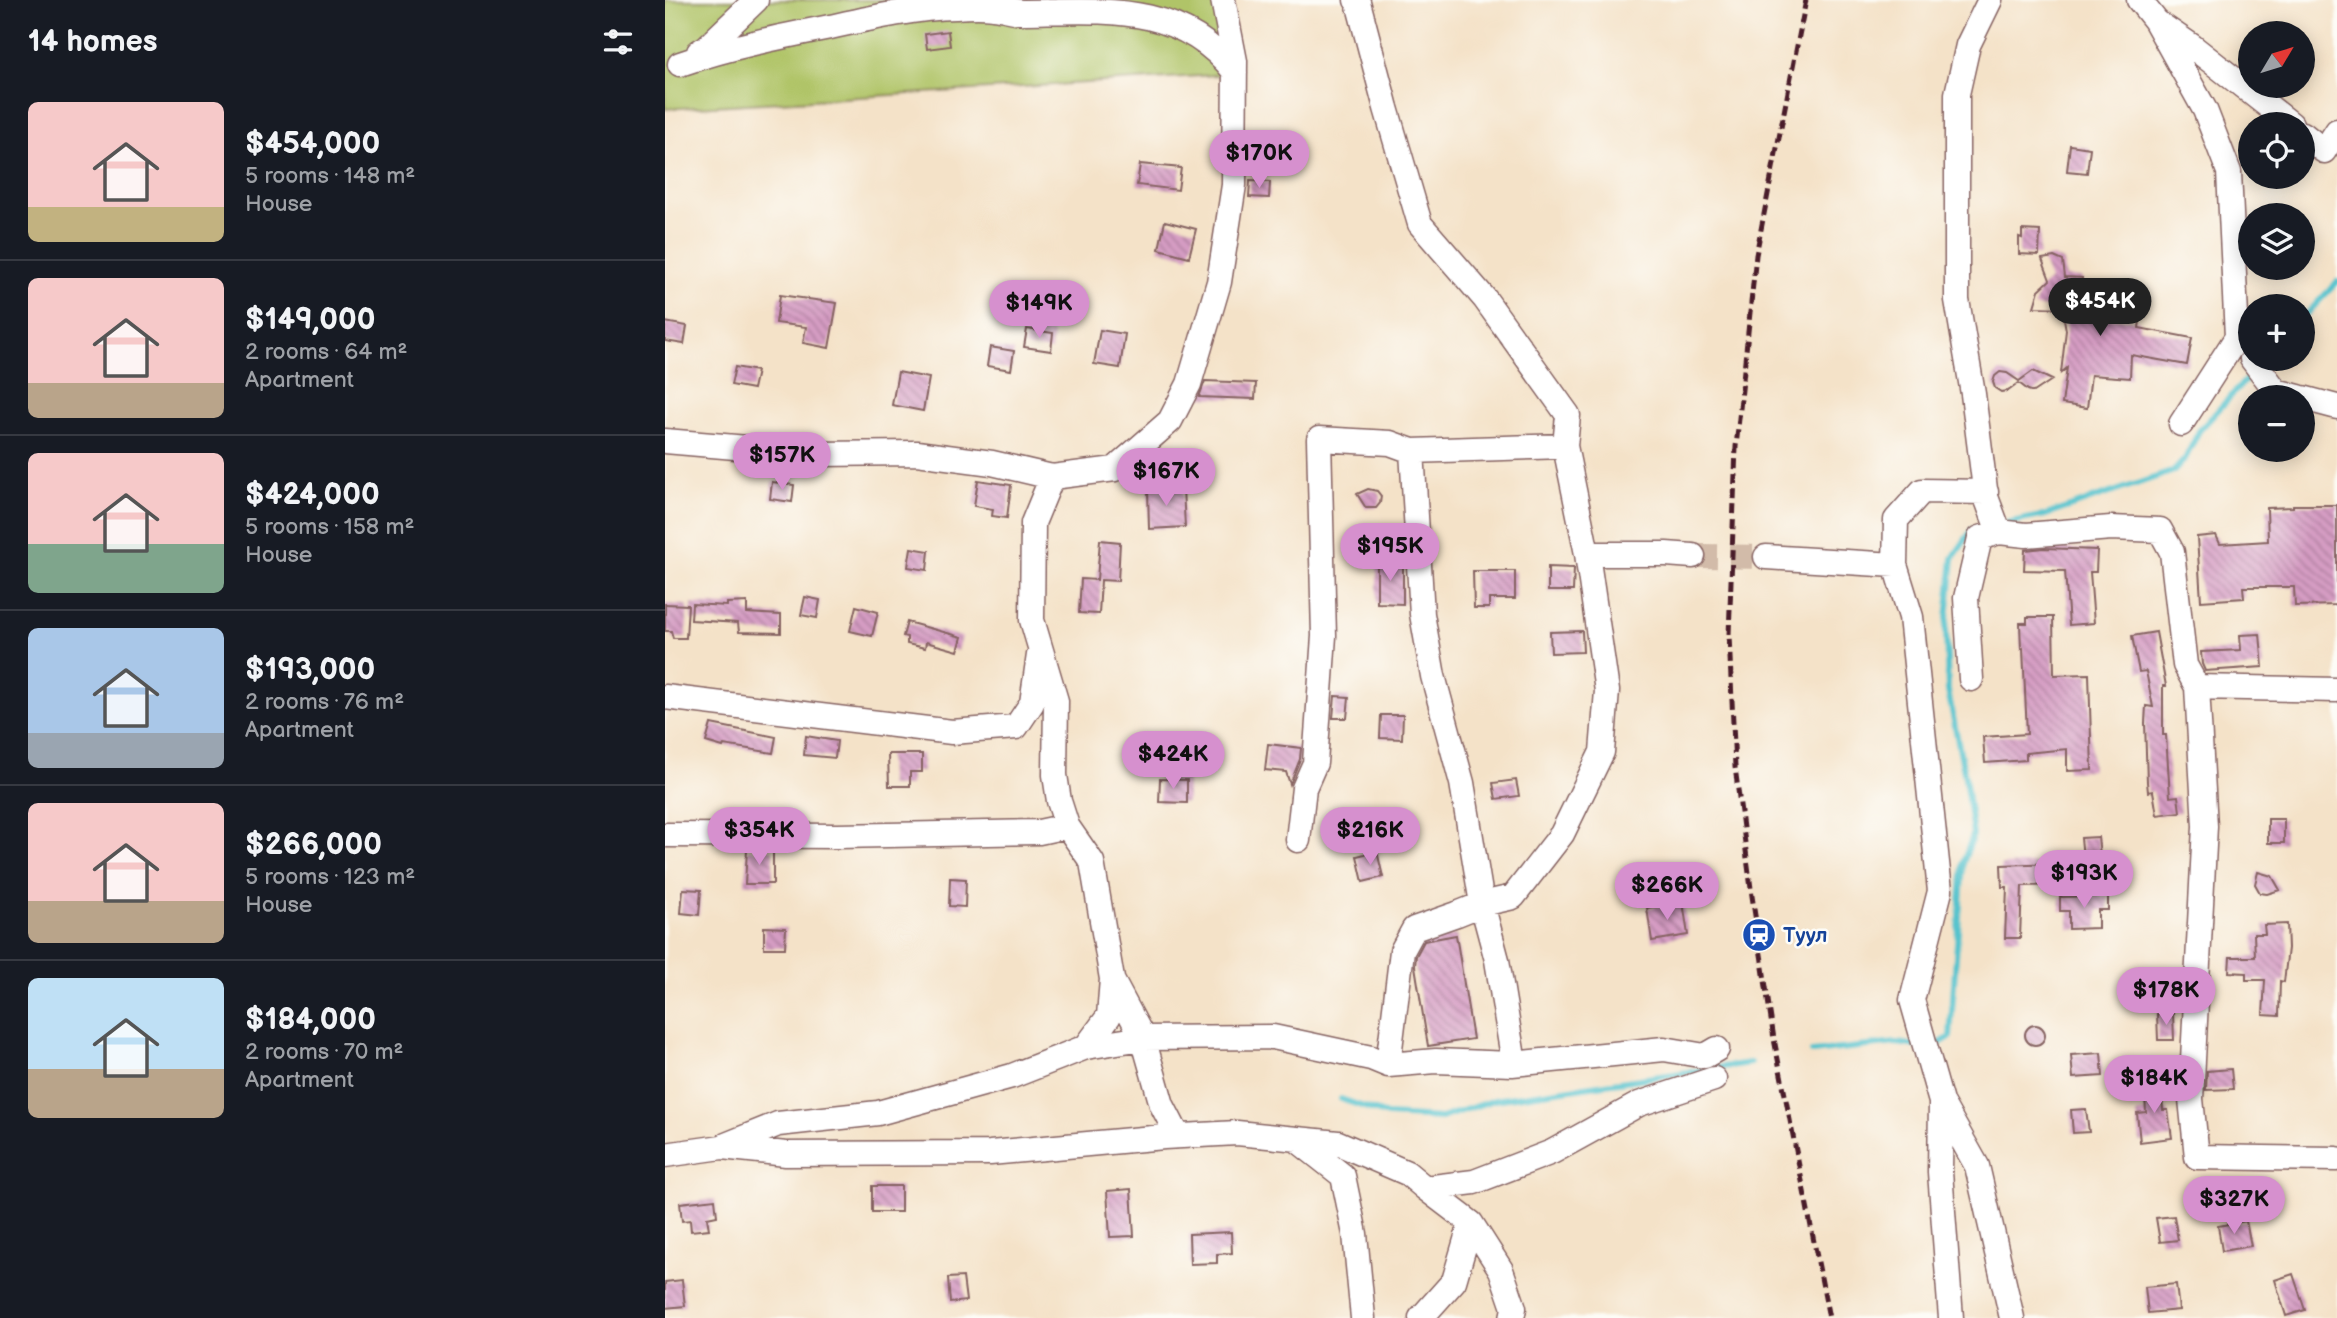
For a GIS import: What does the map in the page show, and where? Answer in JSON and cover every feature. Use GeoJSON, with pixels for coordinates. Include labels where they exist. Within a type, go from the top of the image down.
{"type":"FeatureCollection","features":[{"type":"Feature","properties":{"kind":"street"},"geometry":{"type":"LineString","coordinates":[[672,68],[707,47],[756,0]]}},
{"type":"Feature","properties":{"kind":"street"},"geometry":{"type":"LineString","coordinates":[[665,440],[817,454],[917,453],[992,463],[1052,477],[1115,469],[1170,421],[1189,384],[1219,282],[1234,186],[1235,61],[1223,0]]}},
{"type":"Feature","properties":{"kind":"street"},"geometry":{"type":"LineString","coordinates":[[1356,0],[1359,2],[1420,224],[1485,299],[1568,415],[1565,446],[1587,554],[1607,691],[1602,752],[1562,834],[1513,897],[1482,904],[1413,929],[1402,951],[1388,1065]]}},
{"type":"Feature","properties":{"kind":"street"},"geometry":{"type":"LineString","coordinates":[[1971,680],[1966,598],[1980,538],[1994,518],[1957,300],[1957,94],[1968,46],[1990,0]]}},
{"type":"Feature","properties":{"kind":"street"},"geometry":{"type":"LineString","coordinates":[[2139,0],[2155,20],[2205,110],[2229,172],[2244,294]]}},
{"type":"Feature","properties":{"kind":"street"},"geometry":{"type":"LineString","coordinates":[[672,68],[721,50],[876,17],[953,7],[990,6],[1021,12],[1072,10],[1144,15],[1182,27],[1200,38],[1235,72]]}},
{"type":"Feature","properties":{"kind":"street"},"geometry":{"type":"LineString","coordinates":[[2155,20],[2276,112]]}},
{"type":"Feature","properties":{"kind":"street"},"geometry":{"type":"LineString","coordinates":[[2315,136],[2333,140]]}},
{"type":"Feature","properties":{"kind":"street"},"geometry":{"type":"LineString","coordinates":[[2181,424],[2238,369]]}},
{"type":"Feature","properties":{"kind":"street"},"geometry":{"type":"LineString","coordinates":[[2315,402],[2337,407]]}},
{"type":"Feature","properties":{"kind":"street"},"geometry":{"type":"LineString","coordinates":[[1298,840],[1304,788],[1315,763],[1324,636],[1319,439],[1390,443],[1412,450],[1565,446]]}},
{"type":"Feature","properties":{"kind":"street"},"geometry":{"type":"LineString","coordinates":[[1412,450],[1422,614],[1433,677],[1462,783],[1482,904],[1497,960],[1512,1064]]}},
{"type":"Feature","properties":{"kind":"street"},"geometry":{"type":"LineString","coordinates":[[1052,477],[1033,523],[1032,620],[1056,701],[1055,775],[1059,801],[1067,826],[1092,862],[1112,979],[1109,1016],[1086,1047]]}},
{"type":"Feature","properties":{"kind":"street"},"geometry":{"type":"LineString","coordinates":[[2012,1318],[1977,1166],[1941,1102],[1912,1000],[1940,891],[1911,617],[1895,565],[1896,520],[1922,491],[1994,518],[2026,535],[2111,528],[2160,530],[2172,551],[2185,665],[2197,687],[2205,826],[2191,1099],[2197,1157],[2337,1159]]}},
{"type":"Feature","properties":{"kind":"street"},"geometry":{"type":"LineString","coordinates":[[1587,554],[1693,556]]}},
{"type":"Feature","properties":{"kind":"street"},"geometry":{"type":"LineString","coordinates":[[1766,557],[1895,565]]}},
{"type":"Feature","properties":{"kind":"street"},"geometry":{"type":"LineString","coordinates":[[665,696],[951,732],[1016,727],[1032,703],[1040,647]]}},
{"type":"Feature","properties":{"kind":"street"},"geometry":{"type":"LineString","coordinates":[[2197,687],[2337,690]]}},
{"type":"Feature","properties":{"kind":"street"},"geometry":{"type":"LineString","coordinates":[[665,835],[838,836],[1039,832],[1067,826]]}},
{"type":"Feature","properties":{"kind":"street"},"geometry":{"type":"LineString","coordinates":[[1112,979],[1143,1038],[1162,1105],[1178,1136]]}},
{"type":"Feature","properties":{"kind":"street"},"geometry":{"type":"LineString","coordinates":[[665,1156],[722,1147],[778,1124],[878,1113],[1012,1076],[1086,1047],[1143,1038],[1273,1037],[1371,1058],[1388,1065],[1436,1060],[1512,1064],[1664,1049],[1705,1056],[1717,1049]]}},
{"type":"Feature","properties":{"kind":"street"},"geometry":{"type":"LineString","coordinates":[[1425,1188],[1474,1182],[1552,1152],[1639,1104],[1714,1079]]}},
{"type":"Feature","properties":{"kind":"street"},"geometry":{"type":"LineString","coordinates":[[1941,1102],[1940,1171],[1951,1318]]}},
{"type":"Feature","properties":{"kind":"street"},"geometry":{"type":"LineString","coordinates":[[722,1147],[786,1154],[990,1153],[1237,1133],[1338,1143],[1408,1174],[1472,1223],[1501,1270],[1514,1308],[1512,1318]]}},
{"type":"Feature","properties":{"kind":"street"},"geometry":{"type":"LineString","coordinates":[[1296,1139],[1343,1176],[1355,1234],[1363,1318]]}},
{"type":"Feature","properties":{"kind":"street"},"geometry":{"type":"LineString","coordinates":[[1421,1318],[1454,1281],[1472,1223]]}},
{"type":"Feature","properties":{"kind":"green space"},"geometry":{"type":"Polygon","coordinates":[[[665,0],[1224,0],[1232,74],[665,109],[665,0]]]}},
{"type":"Feature","properties":{"kind":"building"},"geometry":{"type":"Polygon","coordinates":[[[948,31],[950,46],[927,49],[925,34],[948,31]]]}},
{"type":"Feature","properties":{"kind":"building"},"geometry":{"type":"Polygon","coordinates":[[[2070,145],[2090,148],[2087,173],[2067,171],[2070,145]]]}},
{"type":"Feature","properties":{"kind":"building"},"geometry":{"type":"Polygon","coordinates":[[[1140,164],[1181,168],[1178,190],[1137,185],[1140,164]]]}},
{"type":"Feature","properties":{"kind":"building"},"geometry":{"type":"Polygon","coordinates":[[[1250,181],[1270,182],[1269,198],[1249,197],[1250,181]]]}},
{"type":"Feature","properties":{"kind":"building"},"geometry":{"type":"Polygon","coordinates":[[[1165,221],[1196,229],[1189,257],[1159,249],[1165,221]]]}},
{"type":"Feature","properties":{"kind":"building"},"geometry":{"type":"Polygon","coordinates":[[[2022,230],[2040,231],[2039,255],[2019,254],[2019,237],[2022,238],[2022,230]]]}},
{"type":"Feature","properties":{"kind":"building"},"geometry":{"type":"Polygon","coordinates":[[[2054,257],[2063,261],[2065,277],[2082,278],[2082,315],[2140,321],[2139,328],[2192,338],[2187,365],[2131,355],[2130,378],[2091,375],[2087,408],[2062,404],[2067,368],[2061,373],[2066,330],[2062,308],[2034,307],[2039,290],[2050,280],[2042,259],[2054,257]]]}},
{"type":"Feature","properties":{"kind":"building"},"geometry":{"type":"Polygon","coordinates":[[[780,295],[837,303],[829,348],[803,343],[806,327],[776,323],[780,295]]]}},
{"type":"Feature","properties":{"kind":"building"},"geometry":{"type":"Polygon","coordinates":[[[665,322],[687,326],[684,344],[665,341],[665,322]]]}},
{"type":"Feature","properties":{"kind":"building"},"geometry":{"type":"Polygon","coordinates":[[[1027,329],[1053,333],[1051,351],[1024,347],[1027,329]]]}},
{"type":"Feature","properties":{"kind":"building"},"geometry":{"type":"Polygon","coordinates":[[[1100,330],[1125,334],[1120,368],[1094,364],[1100,330]]]}},
{"type":"Feature","properties":{"kind":"building"},"geometry":{"type":"Polygon","coordinates":[[[990,347],[1014,351],[1011,370],[987,366],[990,347]]]}},
{"type":"Feature","properties":{"kind":"building"},"geometry":{"type":"Polygon","coordinates":[[[735,367],[757,371],[753,389],[731,385],[735,367]]]}},
{"type":"Feature","properties":{"kind":"building"},"geometry":{"type":"Polygon","coordinates":[[[2033,371],[2052,380],[2034,392],[2019,383],[2008,391],[2001,392],[1995,388],[1993,382],[2000,372],[2019,381],[2033,371]]]}},
{"type":"Feature","properties":{"kind":"building"},"geometry":{"type":"Polygon","coordinates":[[[898,372],[929,378],[923,411],[892,405],[898,372]]]}},
{"type":"Feature","properties":{"kind":"building"},"geometry":{"type":"Polygon","coordinates":[[[1205,381],[1256,383],[1255,399],[1199,397],[1205,381]]]}},
{"type":"Feature","properties":{"kind":"building"},"geometry":{"type":"Polygon","coordinates":[[[978,480],[1011,485],[1007,518],[992,516],[993,509],[974,506],[978,480]]]}},
{"type":"Feature","properties":{"kind":"building"},"geometry":{"type":"Polygon","coordinates":[[[772,482],[794,485],[792,502],[770,499],[772,482]]]}},
{"type":"Feature","properties":{"kind":"building"},"geometry":{"type":"Polygon","coordinates":[[[1183,488],[1185,527],[1149,529],[1148,489],[1183,488]]]}},
{"type":"Feature","properties":{"kind":"building"},"geometry":{"type":"Polygon","coordinates":[[[1368,489],[1377,491],[1381,496],[1376,508],[1366,508],[1357,494],[1368,489]]]}},
{"type":"Feature","properties":{"kind":"building"},"geometry":{"type":"Polygon","coordinates":[[[2337,505],[2337,605],[2295,606],[2294,587],[2243,587],[2244,598],[2201,601],[2197,537],[2216,535],[2220,544],[2268,541],[2267,508],[2337,505]]]}},
{"type":"Feature","properties":{"kind":"building"},"geometry":{"type":"Polygon","coordinates":[[[1100,540],[1120,542],[1118,581],[1101,580],[1099,614],[1079,613],[1081,579],[1097,580],[1100,540]]]}},
{"type":"Feature","properties":{"kind":"building"},"geometry":{"type":"Polygon","coordinates":[[[911,548],[929,551],[927,570],[908,567],[911,548]]]}},
{"type":"Feature","properties":{"kind":"building"},"geometry":{"type":"Polygon","coordinates":[[[2025,550],[2097,550],[2096,572],[2090,572],[2094,623],[2069,625],[2065,571],[2024,570],[2025,550]]]}},
{"type":"Feature","properties":{"kind":"building"},"geometry":{"type":"Polygon","coordinates":[[[1377,563],[1403,563],[1403,604],[1377,603],[1377,563]]]}},
{"type":"Feature","properties":{"kind":"building"},"geometry":{"type":"Polygon","coordinates":[[[1548,567],[1574,568],[1573,591],[1548,591],[1548,567]]]}},
{"type":"Feature","properties":{"kind":"building"},"geometry":{"type":"Polygon","coordinates":[[[1473,571],[1515,571],[1515,599],[1489,599],[1489,608],[1474,608],[1473,571]]]}},
{"type":"Feature","properties":{"kind":"building"},"geometry":{"type":"Polygon","coordinates":[[[805,597],[820,600],[817,618],[801,615],[805,597]]]}},
{"type":"Feature","properties":{"kind":"building"},"geometry":{"type":"Polygon","coordinates":[[[747,602],[747,613],[781,615],[781,633],[739,632],[738,623],[691,620],[692,604],[727,606],[727,603],[747,602]]]}},
{"type":"Feature","properties":{"kind":"building"},"geometry":{"type":"Polygon","coordinates":[[[665,604],[688,605],[686,638],[673,638],[671,631],[665,631],[665,604]]]}},
{"type":"Feature","properties":{"kind":"building"},"geometry":{"type":"Polygon","coordinates":[[[856,606],[878,612],[872,636],[850,631],[856,606]]]}},
{"type":"Feature","properties":{"kind":"building"},"geometry":{"type":"Polygon","coordinates":[[[2027,617],[2053,617],[2054,675],[2089,674],[2092,770],[2067,771],[2067,749],[2026,753],[2026,760],[1985,763],[1983,737],[2027,734],[2020,623],[2027,623],[2027,617]]]}},
{"type":"Feature","properties":{"kind":"building"},"geometry":{"type":"Polygon","coordinates":[[[907,622],[962,637],[958,651],[926,642],[925,648],[907,644],[907,637],[903,636],[907,622]]]}},
{"type":"Feature","properties":{"kind":"building"},"geometry":{"type":"Polygon","coordinates":[[[1582,631],[1583,652],[1551,653],[1550,632],[1582,631]]]}},
{"type":"Feature","properties":{"kind":"building"},"geometry":{"type":"Polygon","coordinates":[[[2156,632],[2166,686],[2163,686],[2163,735],[2166,735],[2170,797],[2178,796],[2180,812],[2157,815],[2153,791],[2148,792],[2147,782],[2146,706],[2153,707],[2146,671],[2139,672],[2132,636],[2156,632]]]}},
{"type":"Feature","properties":{"kind":"building"},"geometry":{"type":"Polygon","coordinates":[[[2260,634],[2263,667],[2205,671],[2201,652],[2241,650],[2240,635],[2260,634]]]}},
{"type":"Feature","properties":{"kind":"building"},"geometry":{"type":"Polygon","coordinates":[[[1335,696],[1349,697],[1347,718],[1333,718],[1335,696]]]}},
{"type":"Feature","properties":{"kind":"building"},"geometry":{"type":"Polygon","coordinates":[[[1381,715],[1403,715],[1402,739],[1380,738],[1381,715]]]}},
{"type":"Feature","properties":{"kind":"building"},"geometry":{"type":"Polygon","coordinates":[[[711,724],[776,737],[773,753],[724,745],[723,747],[706,742],[711,724]]]}},
{"type":"Feature","properties":{"kind":"building"},"geometry":{"type":"Polygon","coordinates":[[[806,736],[837,741],[835,758],[804,755],[806,736]]]}},
{"type":"Feature","properties":{"kind":"building"},"geometry":{"type":"Polygon","coordinates":[[[1268,744],[1301,748],[1300,759],[1290,784],[1286,772],[1265,770],[1268,744]]]}},
{"type":"Feature","properties":{"kind":"building"},"geometry":{"type":"Polygon","coordinates":[[[888,754],[922,754],[922,772],[910,772],[910,786],[889,786],[888,754]]]}},
{"type":"Feature","properties":{"kind":"building"},"geometry":{"type":"Polygon","coordinates":[[[1160,779],[1187,780],[1187,803],[1159,802],[1160,779]]]}},
{"type":"Feature","properties":{"kind":"building"},"geometry":{"type":"Polygon","coordinates":[[[1516,780],[1519,796],[1496,799],[1493,783],[1516,780]]]}},
{"type":"Feature","properties":{"kind":"building"},"geometry":{"type":"Polygon","coordinates":[[[2268,819],[2284,819],[2284,843],[2268,843],[2268,819]]]}},
{"type":"Feature","properties":{"kind":"building"},"geometry":{"type":"Polygon","coordinates":[[[2098,837],[2100,855],[2083,857],[2081,838],[2098,837]]]}},
{"type":"Feature","properties":{"kind":"building"},"geometry":{"type":"Polygon","coordinates":[[[747,850],[773,850],[773,884],[745,884],[747,850]]]}},
{"type":"Feature","properties":{"kind":"building"},"geometry":{"type":"Polygon","coordinates":[[[1377,851],[1383,877],[1363,882],[1357,856],[1377,851]]]}},
{"type":"Feature","properties":{"kind":"building"},"geometry":{"type":"Polygon","coordinates":[[[2058,863],[2059,885],[2022,886],[2020,938],[2005,938],[2007,887],[2002,887],[2001,865],[2058,863]]]}},
{"type":"Feature","properties":{"kind":"building"},"geometry":{"type":"Polygon","coordinates":[[[2258,872],[2272,876],[2280,890],[2260,893],[2255,884],[2258,872]]]}},
{"type":"Feature","properties":{"kind":"building"},"geometry":{"type":"Polygon","coordinates":[[[950,878],[966,879],[965,907],[949,906],[950,878]]]}},
{"type":"Feature","properties":{"kind":"building"},"geometry":{"type":"Polygon","coordinates":[[[683,889],[701,890],[699,915],[681,913],[683,889]]]}},
{"type":"Feature","properties":{"kind":"building"},"geometry":{"type":"Polygon","coordinates":[[[2108,896],[2108,910],[2098,910],[2098,928],[2069,929],[2069,911],[2060,911],[2060,897],[2108,896]]]}},
{"type":"Feature","properties":{"kind":"building"},"geometry":{"type":"Polygon","coordinates":[[[1683,902],[1688,935],[1652,941],[1647,908],[1683,902]]]}},
{"type":"Feature","properties":{"kind":"building"},"geometry":{"type":"Polygon","coordinates":[[[2287,924],[2288,948],[2284,982],[2280,981],[2279,1016],[2263,1015],[2265,980],[2246,980],[2246,973],[2229,972],[2230,957],[2255,957],[2254,934],[2265,934],[2264,925],[2287,924]]]}},
{"type":"Feature","properties":{"kind":"building"},"geometry":{"type":"Polygon","coordinates":[[[764,927],[786,928],[785,948],[764,948],[764,927]]]}},
{"type":"Feature","properties":{"kind":"building"},"geometry":{"type":"Polygon","coordinates":[[[1456,935],[1473,1039],[1428,1046],[1415,966],[1416,956],[1424,941],[1456,935]]]}},
{"type":"Feature","properties":{"kind":"building"},"geometry":{"type":"Polygon","coordinates":[[[2173,1013],[2174,1040],[2158,1040],[2157,1014],[2173,1013]]]}},
{"type":"Feature","properties":{"kind":"building"},"geometry":{"type":"Polygon","coordinates":[[[2035,1025],[2042,1028],[2045,1035],[2042,1042],[2035,1045],[2028,1042],[2025,1035],[2028,1028],[2035,1025]]]}},
{"type":"Feature","properties":{"kind":"building"},"geometry":{"type":"Polygon","coordinates":[[[2101,1053],[2103,1076],[2073,1078],[2071,1055],[2101,1053]]]}},
{"type":"Feature","properties":{"kind":"building"},"geometry":{"type":"Polygon","coordinates":[[[2231,1069],[2233,1089],[2206,1090],[2207,1071],[2231,1069]]]}},
{"type":"Feature","properties":{"kind":"building"},"geometry":{"type":"Polygon","coordinates":[[[2161,1080],[2163,1110],[2168,1110],[2172,1138],[2140,1142],[2137,1113],[2146,1112],[2144,1081],[2161,1080]]]}},
{"type":"Feature","properties":{"kind":"building"},"geometry":{"type":"Polygon","coordinates":[[[2086,1109],[2089,1132],[2073,1133],[2071,1110],[2086,1109]]]}},
{"type":"Feature","properties":{"kind":"building"},"geometry":{"type":"Polygon","coordinates":[[[872,1186],[901,1186],[901,1212],[872,1212],[872,1186]]]}},
{"type":"Feature","properties":{"kind":"building"},"geometry":{"type":"Polygon","coordinates":[[[1131,1189],[1134,1236],[1110,1237],[1107,1191],[1131,1189]]]}},
{"type":"Feature","properties":{"kind":"building"},"geometry":{"type":"Polygon","coordinates":[[[715,1199],[717,1216],[707,1218],[709,1229],[691,1231],[690,1220],[682,1221],[680,1203],[715,1199]]]}},
{"type":"Feature","properties":{"kind":"building"},"geometry":{"type":"Polygon","coordinates":[[[2174,1216],[2178,1240],[2160,1242],[2156,1218],[2174,1216]]]}},
{"type":"Feature","properties":{"kind":"building"},"geometry":{"type":"Polygon","coordinates":[[[2246,1221],[2251,1246],[2222,1251],[2218,1226],[2246,1221]]]}},
{"type":"Feature","properties":{"kind":"building"},"geometry":{"type":"Polygon","coordinates":[[[1231,1232],[1232,1253],[1217,1254],[1217,1263],[1190,1264],[1189,1234],[1231,1232]]]}},
{"type":"Feature","properties":{"kind":"building"},"geometry":{"type":"Polygon","coordinates":[[[2293,1274],[2305,1310],[2286,1316],[2275,1280],[2293,1274]]]}},
{"type":"Feature","properties":{"kind":"building"},"geometry":{"type":"Polygon","coordinates":[[[963,1277],[966,1301],[950,1303],[948,1278],[963,1277]]]}},
{"type":"Feature","properties":{"kind":"building"},"geometry":{"type":"Polygon","coordinates":[[[682,1280],[685,1306],[665,1308],[665,1282],[682,1280]]]}},
{"type":"Feature","properties":{"kind":"building"},"geometry":{"type":"Polygon","coordinates":[[[2176,1284],[2179,1310],[2148,1313],[2145,1287],[2176,1284]]]}},
{"type":"Feature","properties":{"kind":"waterway"},"geometry":{"type":"LineString","coordinates":[[2315,305],[2337,282]]}},
{"type":"Feature","properties":{"kind":"waterway"},"geometry":{"type":"LineString","coordinates":[[2007,523],[2046,515],[2174,471],[2185,459],[2199,431],[2254,371]]}},
{"type":"Feature","properties":{"kind":"waterway"},"geometry":{"type":"LineString","coordinates":[[1932,1048],[1950,1037],[1963,863],[1973,835],[1948,691],[1946,629],[1953,558],[1972,530]]}},
{"type":"Feature","properties":{"kind":"waterway"},"geometry":{"type":"LineString","coordinates":[[1812,1052],[1897,1043],[1917,1046]]}},
{"type":"Feature","properties":{"kind":"waterway"},"geometry":{"type":"LineString","coordinates":[[1341,1099],[1387,1115],[1441,1118],[1494,1100],[1750,1063]]}},
{"type":"Feature","properties":{"kind":"tunnel"},"geometry":{"type":"LineString","coordinates":[[1693,556],[1766,557]]}},
{"type":"Feature","properties":{"kind":"railway"},"geometry":{"type":"LineString","coordinates":[[1806,0],[1756,255],[1736,447],[1729,635],[1735,767],[1752,896],[1774,1039],[1829,1318]]}},
{"type":"Feature","properties":{"kind":"place","name":"Туул"},"geometry":{"type":"Point","coordinates":[1759,935]}}]}
